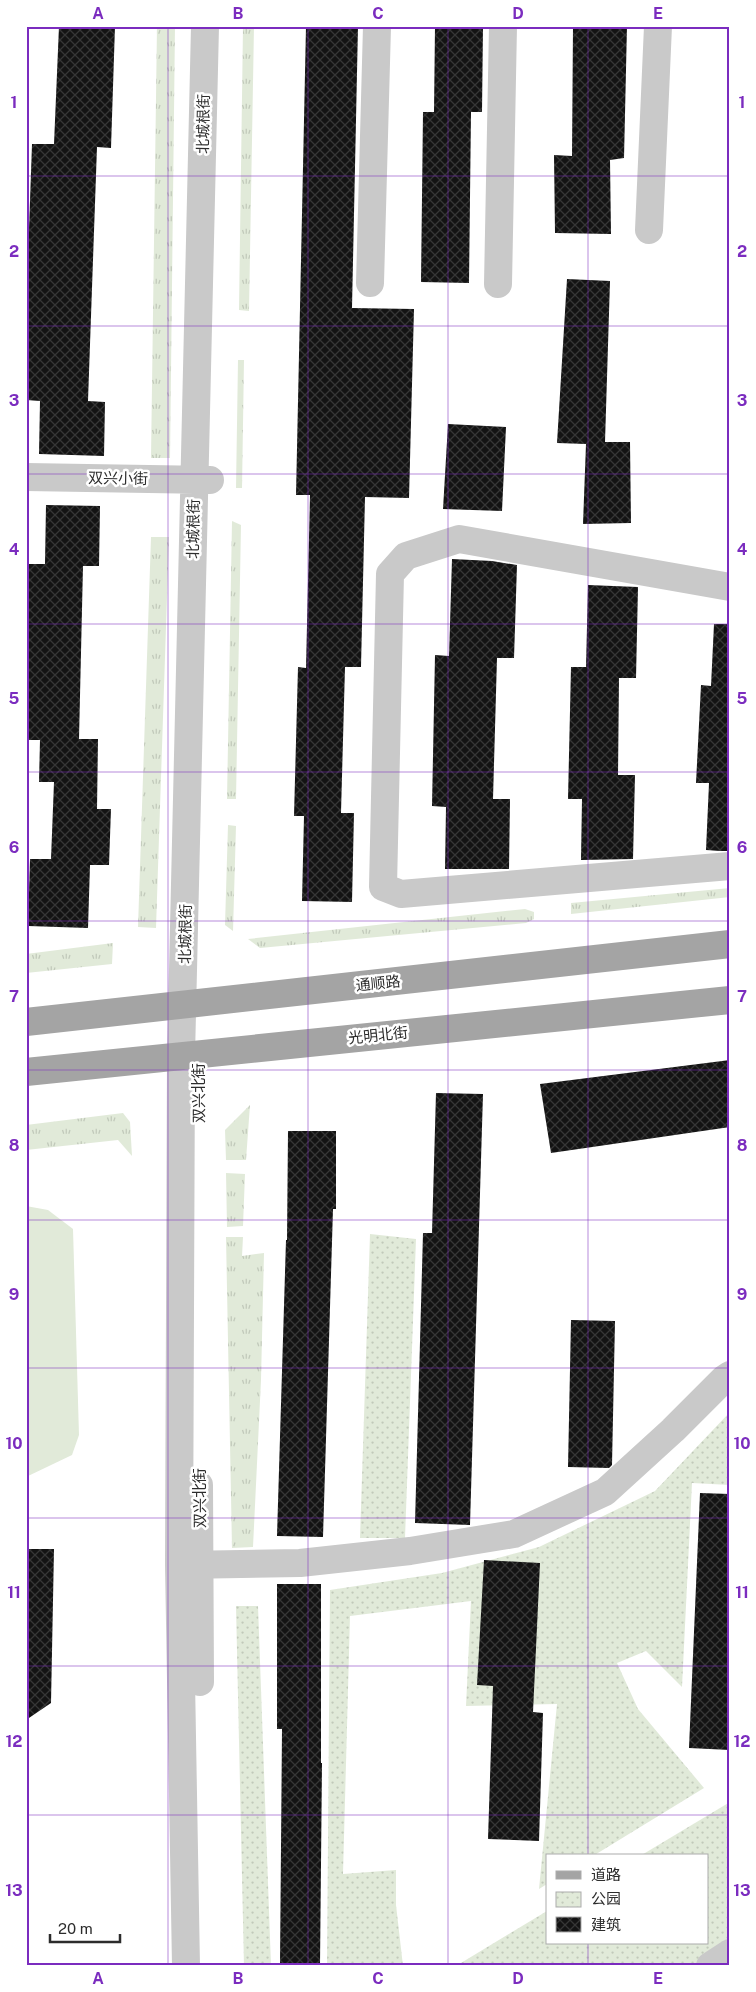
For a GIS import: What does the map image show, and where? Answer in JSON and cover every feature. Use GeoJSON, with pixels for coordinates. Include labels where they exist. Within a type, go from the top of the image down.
{"type":"FeatureCollection","features":[{"type":"Feature","properties":{"kind":"main road","name":"通顺路"},"geometry":{"type":"LineString","coordinates":[[26,1022],[190,1030],[730,944]]}},
{"type":"Feature","properties":{"kind":"main road","name":"光明北街"},"geometry":{"type":"LineString","coordinates":[[26,1072],[190,1030],[730,1000]]}},
{"type":"Feature","properties":{"kind":"street","name":"北城根街"},"geometry":{"type":"LineString","coordinates":[[190,1030],[202,480],[205,26]]}},
{"type":"Feature","properties":{"kind":"street","name":"北城根街"},"geometry":{"type":"LineString","coordinates":[[202,480],[220,26]]}},
{"type":"Feature","properties":{"kind":"street"},"geometry":{"type":"LineString","coordinates":[[370,283],[377,26]]}},
{"type":"Feature","properties":{"kind":"street"},"geometry":{"type":"LineString","coordinates":[[498,284],[503,26]]}},
{"type":"Feature","properties":{"kind":"street"},"geometry":{"type":"LineString","coordinates":[[649,230],[658,26]]}},
{"type":"Feature","properties":{"kind":"street","name":"双兴小街"},"geometry":{"type":"LineString","coordinates":[[26,477],[202,480]]}},
{"type":"Feature","properties":{"kind":"street"},"geometry":{"type":"LineString","coordinates":[[730,587],[459,540],[406,556],[390,574],[383,887],[401,894],[730,866]]}},
{"type":"Feature","properties":{"kind":"street","name":"双兴北街"},"geometry":{"type":"LineString","coordinates":[[186,1966],[190,1030]]}},
{"type":"Feature","properties":{"kind":"street"},"geometry":{"type":"LineString","coordinates":[[189,1564],[300,1563],[410,1551],[514,1534],[605,1492],[674,1430],[730,1375]]}},
{"type":"Feature","properties":{"kind":"street","name":"双兴北街"},"geometry":{"type":"LineString","coordinates":[[189,1564],[204,1966]]}},
{"type":"Feature","properties":{"kind":"street"},"geometry":{"type":"LineString","coordinates":[[710,1966],[730,1953]]}},
{"type":"Feature","properties":{"kind":"green space"},"geometry":{"type":"Polygon","coordinates":[[[157,26],[175,26],[170,458],[151,458],[157,26]]]}},
{"type":"Feature","properties":{"kind":"green space"},"geometry":{"type":"Polygon","coordinates":[[[243,26],[254,26],[249,311],[239,310],[243,26]]]}},
{"type":"Feature","properties":{"kind":"green space"},"geometry":{"type":"Polygon","coordinates":[[[238,360],[244,360],[242,488],[236,488],[238,360]]]}},
{"type":"Feature","properties":{"kind":"green space"},"geometry":{"type":"Polygon","coordinates":[[[232,521],[241,525],[236,799],[227,799],[232,521]]]}},
{"type":"Feature","properties":{"kind":"green space"},"geometry":{"type":"Polygon","coordinates":[[[151,537],[169,537],[156,928],[138,927],[151,537]]]}},
{"type":"Feature","properties":{"kind":"green space"},"geometry":{"type":"Polygon","coordinates":[[[228,825],[236,826],[233,931],[225,925],[228,825]]]}},
{"type":"Feature","properties":{"kind":"green space"},"geometry":{"type":"Polygon","coordinates":[[[730,888],[730,897],[571,914],[571,903],[730,888]]]}},
{"type":"Feature","properties":{"kind":"green space"},"geometry":{"type":"Polygon","coordinates":[[[525,909],[534,912],[534,919],[526,923],[260,948],[248,939],[525,909]]]}},
{"type":"Feature","properties":{"kind":"green space"},"geometry":{"type":"Polygon","coordinates":[[[113,943],[112,964],[26,973],[26,954],[113,943]]]}},
{"type":"Feature","properties":{"kind":"green space"},"geometry":{"type":"Polygon","coordinates":[[[250,1105],[246,1160],[226,1160],[225,1130],[250,1105]]]}},
{"type":"Feature","properties":{"kind":"green space"},"geometry":{"type":"Polygon","coordinates":[[[123,1113],[130,1122],[132,1156],[118,1140],[26,1150],[26,1125],[123,1113]]]}},
{"type":"Feature","properties":{"kind":"green space"},"geometry":{"type":"Polygon","coordinates":[[[226,1173],[245,1174],[243,1226],[227,1227],[226,1173]]]}},
{"type":"Feature","properties":{"kind":"green space"},"geometry":{"type":"Polygon","coordinates":[[[26,1206],[48,1210],[73,1229],[79,1435],[72,1455],[26,1477],[26,1206]]]}},
{"type":"Feature","properties":{"kind":"green space"},"geometry":{"type":"Polygon","coordinates":[[[370,1234],[416,1239],[405,1538],[360,1538],[370,1234]]]}},
{"type":"Feature","properties":{"kind":"green space"},"geometry":{"type":"Polygon","coordinates":[[[226,1237],[243,1237],[242,1256],[264,1253],[261,1380],[253,1547],[232,1548],[226,1237]]]}},
{"type":"Feature","properties":{"kind":"green space"},"geometry":{"type":"Polygon","coordinates":[[[730,1412],[730,1485],[692,1483],[682,1687],[646,1651],[617,1663],[638,1709],[704,1788],[596,1854],[546,1854],[546,1885],[539,1889],[557,1704],[466,1706],[471,1601],[350,1616],[343,1874],[396,1870],[396,1905],[403,1966],[327,1966],[330,1590],[442,1573],[539,1547],[655,1491],[730,1412]]]}},
{"type":"Feature","properties":{"kind":"green space"},"geometry":{"type":"Polygon","coordinates":[[[236,1606],[258,1606],[271,1966],[244,1966],[236,1606]]]}},
{"type":"Feature","properties":{"kind":"green space"},"geometry":{"type":"Polygon","coordinates":[[[730,1802],[730,1966],[456,1966],[546,1912],[546,1944],[708,1944],[708,1854],[643,1854],[730,1802]]]}},
{"type":"Feature","properties":{"kind":"building"},"geometry":{"type":"Polygon","coordinates":[[[59,26],[115,26],[111,148],[97,147],[88,401],[105,402],[104,456],[39,454],[40,401],[26,400],[26,315],[32,144],[54,144],[59,26]]]}},
{"type":"Feature","properties":{"kind":"building"},"geometry":{"type":"Polygon","coordinates":[[[306,26],[358,26],[352,308],[414,309],[409,498],[365,497],[361,667],[345,667],[341,813],[354,813],[352,902],[302,901],[304,816],[294,816],[298,667],[306,668],[310,495],[296,495],[306,26]]]}},
{"type":"Feature","properties":{"kind":"building"},"geometry":{"type":"Polygon","coordinates":[[[435,26],[483,26],[482,112],[471,112],[469,283],[421,282],[423,112],[434,112],[435,26]]]}},
{"type":"Feature","properties":{"kind":"building"},"geometry":{"type":"Polygon","coordinates":[[[573,26],[627,26],[624,158],[610,160],[611,234],[555,233],[554,155],[572,156],[573,26]]]}},
{"type":"Feature","properties":{"kind":"building"},"geometry":{"type":"Polygon","coordinates":[[[567,279],[610,281],[605,442],[630,442],[631,523],[583,524],[586,444],[557,443],[567,279]]]}},
{"type":"Feature","properties":{"kind":"building"},"geometry":{"type":"Polygon","coordinates":[[[448,424],[506,427],[502,511],[443,509],[448,424]]]}},
{"type":"Feature","properties":{"kind":"building"},"geometry":{"type":"Polygon","coordinates":[[[46,505],[100,506],[99,566],[83,566],[79,739],[98,739],[97,809],[111,809],[109,865],[90,865],[88,928],[28,926],[30,859],[51,859],[54,782],[39,782],[40,740],[26,740],[26,564],[45,564],[46,505]]]}},
{"type":"Feature","properties":{"kind":"building"},"geometry":{"type":"Polygon","coordinates":[[[452,559],[492,561],[517,565],[514,658],[497,658],[493,799],[510,799],[509,869],[445,869],[446,807],[432,806],[435,655],[449,656],[452,559]]]}},
{"type":"Feature","properties":{"kind":"building"},"geometry":{"type":"Polygon","coordinates":[[[588,585],[638,587],[636,678],[619,678],[618,775],[635,775],[633,859],[581,860],[582,799],[568,799],[571,667],[586,667],[588,585]]]}},
{"type":"Feature","properties":{"kind":"building"},"geometry":{"type":"Polygon","coordinates":[[[714,624],[730,624],[730,851],[706,850],[709,783],[696,783],[701,685],[711,686],[714,624]]]}},
{"type":"Feature","properties":{"kind":"building"},"geometry":{"type":"Polygon","coordinates":[[[730,1060],[730,1127],[551,1153],[540,1084],[730,1060]]]}},
{"type":"Feature","properties":{"kind":"building"},"geometry":{"type":"Polygon","coordinates":[[[436,1093],[483,1094],[470,1525],[415,1523],[423,1233],[432,1233],[436,1093]]]}},
{"type":"Feature","properties":{"kind":"building"},"geometry":{"type":"Polygon","coordinates":[[[288,1131],[336,1131],[336,1209],[333,1209],[323,1537],[277,1536],[287,1240],[288,1131]]]}},
{"type":"Feature","properties":{"kind":"building"},"geometry":{"type":"Polygon","coordinates":[[[571,1320],[615,1321],[612,1465],[609,1468],[568,1467],[571,1320]]]}},
{"type":"Feature","properties":{"kind":"building"},"geometry":{"type":"Polygon","coordinates":[[[700,1493],[730,1494],[730,1750],[689,1748],[700,1493]]]}},
{"type":"Feature","properties":{"kind":"building"},"geometry":{"type":"Polygon","coordinates":[[[26,1549],[54,1549],[51,1703],[26,1720],[26,1549]]]}},
{"type":"Feature","properties":{"kind":"building"},"geometry":{"type":"Polygon","coordinates":[[[484,1560],[540,1563],[533,1712],[543,1713],[539,1841],[488,1839],[493,1686],[477,1685],[484,1560]]]}},
{"type":"Feature","properties":{"kind":"building"},"geometry":{"type":"Polygon","coordinates":[[[277,1584],[321,1584],[320,1966],[280,1966],[282,1729],[277,1729],[277,1584]]]}}]}
